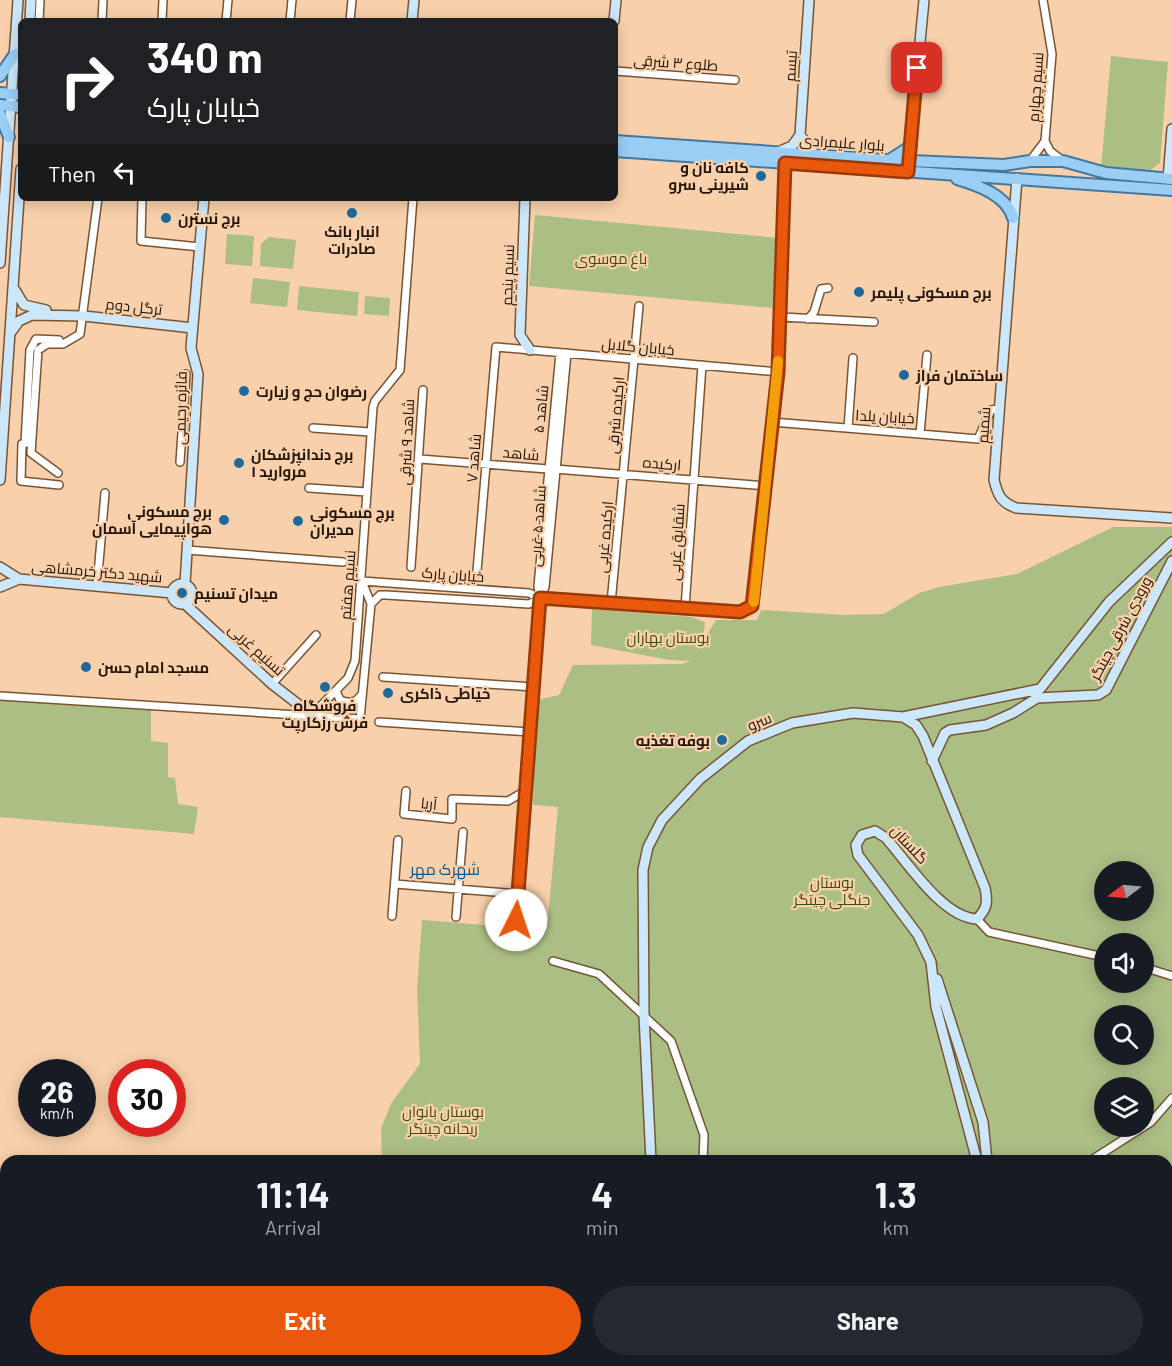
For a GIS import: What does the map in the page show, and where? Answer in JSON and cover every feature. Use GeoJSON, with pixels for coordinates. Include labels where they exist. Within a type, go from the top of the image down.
{"type":"FeatureCollection","features":[{"type":"Feature","properties":{"kind":"main road"},"geometry":{"type":"LineString","coordinates":[[0,76],[15,54]]}},
{"type":"Feature","properties":{"kind":"main road"},"geometry":{"type":"LineString","coordinates":[[0,114],[9,137]]}},
{"type":"Feature","properties":{"kind":"main road","name":"بلوار علیمرادی"},"geometry":{"type":"LineString","coordinates":[[618,141],[888,160],[942,174],[1171,183]]}},
{"type":"Feature","properties":{"kind":"main road"},"geometry":{"type":"LineString","coordinates":[[888,160],[901,155],[911,146]]}},
{"type":"Feature","properties":{"kind":"main road","name":"بلوار علیمرادی"},"geometry":{"type":"LineString","coordinates":[[618,151],[785,163],[909,166],[1005,165],[1051,160],[1106,173],[1171,183]]}},
{"type":"Feature","properties":{"kind":"main road"},"geometry":{"type":"LineString","coordinates":[[1051,160],[1043,169],[1053,180]]}},
{"type":"Feature","properties":{"kind":"main road"},"geometry":{"type":"LineString","coordinates":[[942,174],[987,191],[1011,209],[1013,218]]}},
{"type":"Feature","properties":{"kind":"street"},"geometry":{"type":"LineString","coordinates":[[0,263],[10,94],[18,40],[18,0]]}},
{"type":"Feature","properties":{"kind":"street"},"geometry":{"type":"LineString","coordinates":[[30,18],[31,0]]}},
{"type":"Feature","properties":{"kind":"street"},"geometry":{"type":"LineString","coordinates":[[39,18],[40,0]]}},
{"type":"Feature","properties":{"kind":"street"},"geometry":{"type":"LineString","coordinates":[[102,18],[103,0]]}},
{"type":"Feature","properties":{"kind":"street"},"geometry":{"type":"LineString","coordinates":[[162,18],[163,0]]}},
{"type":"Feature","properties":{"kind":"street"},"geometry":{"type":"LineString","coordinates":[[226,18],[228,0]]}},
{"type":"Feature","properties":{"kind":"street"},"geometry":{"type":"LineString","coordinates":[[290,18],[292,0]]}},
{"type":"Feature","properties":{"kind":"street"},"geometry":{"type":"LineString","coordinates":[[350,18],[352,0]]}},
{"type":"Feature","properties":{"kind":"street"},"geometry":{"type":"LineString","coordinates":[[412,18],[414,0]]}},
{"type":"Feature","properties":{"kind":"street"},"geometry":{"type":"LineString","coordinates":[[614,18],[616,0]]}},
{"type":"Feature","properties":{"kind":"street","name":"تبسم"},"geometry":{"type":"LineString","coordinates":[[800,135],[809,0]]}},
{"type":"Feature","properties":{"kind":"street"},"geometry":{"type":"LineString","coordinates":[[909,166],[924,0]]}},
{"type":"Feature","properties":{"kind":"street","name":"نسیم چهارم"},"geometry":{"type":"LineString","coordinates":[[1043,0],[1052,54],[1045,141],[1050,151],[1063,161]]}},
{"type":"Feature","properties":{"kind":"street","name":"طلوع ۳ شرقی"},"geometry":{"type":"LineString","coordinates":[[618,71],[735,80]]}},
{"type":"Feature","properties":{"kind":"street"},"geometry":{"type":"LineString","coordinates":[[1171,183],[1172,129]]}},
{"type":"Feature","properties":{"kind":"street"},"geometry":{"type":"LineString","coordinates":[[778,152],[792,146],[800,135],[815,155]]}},
{"type":"Feature","properties":{"kind":"street","name":"نسیم چهارم"},"geometry":{"type":"LineString","coordinates":[[1030,161],[1045,141]]}},
{"type":"Feature","properties":{"kind":"street"},"geometry":{"type":"LineString","coordinates":[[766,486],[782,317],[785,163]]}},
{"type":"Feature","properties":{"kind":"street","name":"شمیم"},"geometry":{"type":"LineString","coordinates":[[1017,178],[994,480],[997,495],[1003,503],[1016,508],[1172,519]]}},
{"type":"Feature","properties":{"kind":"street"},"geometry":{"type":"LineString","coordinates":[[0,480],[19,201]]}},
{"type":"Feature","properties":{"kind":"street"},"geometry":{"type":"LineString","coordinates":[[58,472],[46,461],[33,456],[28,443],[31,347],[36,339],[67,340],[80,334],[98,201]]}},
{"type":"Feature","properties":{"kind":"street"},"geometry":{"type":"LineString","coordinates":[[142,201],[141,241],[200,247]]}},
{"type":"Feature","properties":{"kind":"street","name":"فائزه رحیمی"},"geometry":{"type":"LineString","coordinates":[[185,584],[198,374],[191,348],[204,201]]}},
{"type":"Feature","properties":{"kind":"street","name":"نسیم هفتم"},"geometry":{"type":"LineString","coordinates":[[312,715],[348,678],[355,662],[370,432],[375,401],[400,370],[413,201]]}},
{"type":"Feature","properties":{"kind":"street","name":"نسیم پنجم"},"geometry":{"type":"LineString","coordinates":[[525,201],[520,335],[530,350]]}},
{"type":"Feature","properties":{"kind":"street"},"geometry":{"type":"LineString","coordinates":[[808,319],[814,312],[821,289],[828,288]]}},
{"type":"Feature","properties":{"kind":"street","name":"ترگل دوم"},"geometry":{"type":"LineString","coordinates":[[15,289],[21,301],[30,308],[71,315],[193,328]]}},
{"type":"Feature","properties":{"kind":"street"},"geometry":{"type":"LineString","coordinates":[[634,359],[639,306]]}},
{"type":"Feature","properties":{"kind":"street","name":"ترگل دوم"},"geometry":{"type":"LineString","coordinates":[[10,336],[25,317],[71,315]]}},
{"type":"Feature","properties":{"kind":"street"},"geometry":{"type":"LineString","coordinates":[[782,317],[874,322]]}},
{"type":"Feature","properties":{"kind":"street"},"geometry":{"type":"LineString","coordinates":[[0,336],[10,336]]}},
{"type":"Feature","properties":{"kind":"street","name":"خیابان گلایل"},"geometry":{"type":"LineString","coordinates":[[496,347],[778,372]]}},
{"type":"Feature","properties":{"kind":"street","name":"شاهد ۷"},"geometry":{"type":"LineString","coordinates":[[477,571],[496,347]]}},
{"type":"Feature","properties":{"kind":"street","name":"شاهد ۵"},"geometry":{"type":"LineString","coordinates":[[551,469],[563,353]]}},
{"type":"Feature","properties":{"kind":"street","name":"خیابان یلدا"},"geometry":{"type":"LineString","coordinates":[[772,422],[920,434],[927,355]]}},
{"type":"Feature","properties":{"kind":"street"},"geometry":{"type":"LineString","coordinates":[[848,428],[853,358]]}},
{"type":"Feature","properties":{"kind":"street","name":"ارکیده شرقی"},"geometry":{"type":"LineString","coordinates":[[623,473],[634,359]]}},
{"type":"Feature","properties":{"kind":"street","name":"شقایق غربی"},"geometry":{"type":"LineString","coordinates":[[685,608],[702,365]]}},
{"type":"Feature","properties":{"kind":"street"},"geometry":{"type":"LineString","coordinates":[[180,462],[186,374]]}},
{"type":"Feature","properties":{"kind":"street","name":"شاهد ۹ شرقی"},"geometry":{"type":"LineString","coordinates":[[411,567],[423,390]]}},
{"type":"Feature","properties":{"kind":"street"},"geometry":{"type":"LineString","coordinates":[[184,402],[197,403]]}},
{"type":"Feature","properties":{"kind":"street"},"geometry":{"type":"LineString","coordinates":[[920,434],[978,438],[991,410],[999,409]]}},
{"type":"Feature","properties":{"kind":"street"},"geometry":{"type":"LineString","coordinates":[[313,428],[370,432]]}},
{"type":"Feature","properties":{"kind":"street"},"geometry":{"type":"LineString","coordinates":[[28,443],[22,444],[21,481],[59,485]]}},
{"type":"Feature","properties":{"kind":"street","name":"شاهد"},"geometry":{"type":"LineString","coordinates":[[420,459],[551,469]]}},
{"type":"Feature","properties":{"kind":"street","name":"ارکیده"},"geometry":{"type":"LineString","coordinates":[[551,469],[766,486]]}},
{"type":"Feature","properties":{"kind":"street","name":"شاهد ۵ غربی"},"geometry":{"type":"LineString","coordinates":[[516,920],[540,598],[538,586],[551,469]]}},
{"type":"Feature","properties":{"kind":"street","name":"ارکیده غربی"},"geometry":{"type":"LineString","coordinates":[[611,603],[623,473]]}},
{"type":"Feature","properties":{"kind":"street","name":"خیابان پارک"},"geometry":{"type":"LineString","coordinates":[[362,581],[529,592],[540,598],[740,612],[752,606],[766,486]]}},
{"type":"Feature","properties":{"kind":"street"},"geometry":{"type":"LineString","coordinates":[[309,488],[367,492]]}},
{"type":"Feature","properties":{"kind":"street"},"geometry":{"type":"LineString","coordinates":[[97,586],[105,493]]}},
{"type":"Feature","properties":{"kind":"street","name":"سرو"},"geometry":{"type":"LineString","coordinates":[[651,1155],[644,1015],[643,870],[648,847],[662,820],[700,779],[748,741],[792,723],[853,713],[903,717],[1040,689],[1109,602],[1171,544]]}},
{"type":"Feature","properties":{"kind":"street"},"geometry":{"type":"LineString","coordinates":[[188,550],[343,562]]}},
{"type":"Feature","properties":{"kind":"street","name":"ورودی شرقی چیتگر"},"geometry":{"type":"LineString","coordinates":[[932,760],[945,734],[950,730],[986,725],[1013,713],[1037,698],[1098,695],[1107,690],[1172,561]]}},
{"type":"Feature","properties":{"kind":"street","name":"شهید دکتر خرمشاهی"},"geometry":{"type":"LineString","coordinates":[[0,567],[19,579],[172,593]]}},
{"type":"Feature","properties":{"kind":"street","name":"شهید دکتر خرمشاهی"},"geometry":{"type":"LineString","coordinates":[[0,587],[19,579]]}},
{"type":"Feature","properties":{"kind":"street"},"geometry":{"type":"LineString","coordinates":[[0,696],[360,718],[371,604],[362,581]]}},
{"type":"Feature","properties":{"kind":"street"},"geometry":{"type":"LineString","coordinates":[[185,584],[190,588],[192,594],[190,600],[184,604],[175,601],[172,593],[176,585],[185,584]]}},
{"type":"Feature","properties":{"kind":"street","name":"خیابان پارک"},"geometry":{"type":"LineString","coordinates":[[371,604],[380,596],[386,595],[530,604],[540,598]]}},
{"type":"Feature","properties":{"kind":"street","name":"تسنیم غربی"},"geometry":{"type":"LineString","coordinates":[[184,604],[272,684],[312,715]]}},
{"type":"Feature","properties":{"kind":"street"},"geometry":{"type":"LineString","coordinates":[[272,684],[316,635]]}},
{"type":"Feature","properties":{"kind":"street"},"geometry":{"type":"LineString","coordinates":[[383,677],[533,687]]}},
{"type":"Feature","properties":{"kind":"street"},"geometry":{"type":"LineString","coordinates":[[336,691],[340,700],[349,703],[357,701],[362,694]]}},
{"type":"Feature","properties":{"kind":"street"},"geometry":{"type":"LineString","coordinates":[[903,717],[916,725],[923,736],[985,888],[988,900],[985,911],[977,920],[989,932],[1094,955]]}},
{"type":"Feature","properties":{"kind":"street"},"geometry":{"type":"LineString","coordinates":[[379,722],[529,732]]}},
{"type":"Feature","properties":{"kind":"street","name":"آریا"},"geometry":{"type":"LineString","coordinates":[[406,791],[404,814],[452,819],[452,799],[508,801],[525,791]]}},
{"type":"Feature","properties":{"kind":"street","name":"گلستان"},"geometry":{"type":"LineString","coordinates":[[975,1155],[936,1007],[931,962],[918,934],[858,855],[856,845],[862,835],[875,831],[886,838],[945,906],[959,916],[977,920]]}},
{"type":"Feature","properties":{"kind":"street"},"geometry":{"type":"LineString","coordinates":[[456,917],[463,832]]}},
{"type":"Feature","properties":{"kind":"street"},"geometry":{"type":"LineString","coordinates":[[392,916],[398,840]]}},
{"type":"Feature","properties":{"kind":"street"},"geometry":{"type":"LineString","coordinates":[[395,884],[518,894]]}},
{"type":"Feature","properties":{"kind":"street"},"geometry":{"type":"LineString","coordinates":[[554,961],[599,974],[671,1041],[704,1135],[703,1155]]}},
{"type":"Feature","properties":{"kind":"street"},"geometry":{"type":"LineString","coordinates":[[931,962],[983,1122],[986,1155]]}},
{"type":"Feature","properties":{"kind":"street"},"geometry":{"type":"LineString","coordinates":[[1154,970],[1172,976]]}},
{"type":"Feature","properties":{"kind":"street"},"geometry":{"type":"LineString","coordinates":[[1099,1155],[1151,1122],[1172,1098]]}},
{"type":"Feature","properties":{"kind":"green space"},"geometry":{"type":"Polygon","coordinates":[[[1111,56],[1168,62],[1160,163],[1148,172],[1101,168],[1111,56]]]}},
{"type":"Feature","properties":{"kind":"green space","name":"باغ موسوی"},"geometry":{"type":"Polygon","coordinates":[[[535,215],[779,238],[772,308],[529,286],[535,215]]]}},
{"type":"Feature","properties":{"kind":"green space"},"geometry":{"type":"Polygon","coordinates":[[[227,234],[254,236],[252,266],[225,264],[227,234]]]}},
{"type":"Feature","properties":{"kind":"green space"},"geometry":{"type":"Polygon","coordinates":[[[269,237],[296,240],[293,269],[260,266],[261,244],[269,237]]]}},
{"type":"Feature","properties":{"kind":"green space"},"geometry":{"type":"Polygon","coordinates":[[[253,278],[290,282],[287,307],[250,303],[253,278]]]}},
{"type":"Feature","properties":{"kind":"green space"},"geometry":{"type":"Polygon","coordinates":[[[299,286],[359,292],[357,316],[297,310],[299,286]]]}},
{"type":"Feature","properties":{"kind":"green space"},"geometry":{"type":"Polygon","coordinates":[[[365,296],[390,298],[389,316],[364,314],[365,296]]]}},
{"type":"Feature","properties":{"kind":"green space","name":"بوستان جنگلی چیتگر"},"geometry":{"type":"Polygon","coordinates":[[[1113,527],[1172,527],[1172,1155],[382,1155],[381,1128],[392,1102],[420,1064],[417,990],[422,920],[547,930],[558,807],[533,805],[537,700],[559,695],[573,665],[682,664],[690,661],[669,660],[591,645],[592,609],[691,617],[705,622],[703,641],[716,620],[757,620],[761,610],[845,615],[884,614],[919,593],[939,587],[1017,574],[1113,527]]]}},
{"type":"Feature","properties":{"kind":"green space"},"geometry":{"type":"Polygon","coordinates":[[[0,700],[151,710],[151,741],[168,743],[168,777],[175,778],[178,804],[198,807],[194,834],[0,817],[0,700]]]}},
{"type":"Feature","properties":{"kind":"slow traffic"},"geometry":{"type":"LineString","coordinates":[[754,602],[778,361]]}},
{"type":"Feature","properties":{"kind":"place","name":"کافه نان و شیرینی سرو"},"geometry":{"type":"Point","coordinates":[761,176]}},
{"type":"Feature","properties":{"kind":"place","name":"انبار بانک صادرات"},"geometry":{"type":"Point","coordinates":[352,213]}},
{"type":"Feature","properties":{"kind":"place","name":"برج نسترن"},"geometry":{"type":"Point","coordinates":[166,218]}},
{"type":"Feature","properties":{"kind":"place","name":"برج مسکونی پلیمر"},"geometry":{"type":"Point","coordinates":[859,292]}},
{"type":"Feature","properties":{"kind":"place","name":"ساختمان فراز"},"geometry":{"type":"Point","coordinates":[904,375]}},
{"type":"Feature","properties":{"kind":"place","name":"رضوان حج و زیارت"},"geometry":{"type":"Point","coordinates":[244,391]}},
{"type":"Feature","properties":{"kind":"place","name":"برج دندانپزشکان مروارید ۱"},"geometry":{"type":"Point","coordinates":[239,463]}},
{"type":"Feature","properties":{"kind":"place","name":"برج مسکونی هواپیمایی آسمان"},"geometry":{"type":"Point","coordinates":[224,520]}},
{"type":"Feature","properties":{"kind":"place","name":"برج مسکونی مدیران"},"geometry":{"type":"Point","coordinates":[298,521]}},
{"type":"Feature","properties":{"kind":"place","name":"میدان تسنیم"},"geometry":{"type":"Point","coordinates":[182,593]}},
{"type":"Feature","properties":{"kind":"place","name":"مسجد امام حسن"},"geometry":{"type":"Point","coordinates":[86,667]}},
{"type":"Feature","properties":{"kind":"place","name":"فروشگاه فرش رزکارپت"},"geometry":{"type":"Point","coordinates":[325,687]}},
{"type":"Feature","properties":{"kind":"place","name":"خیاطی ذاکری"},"geometry":{"type":"Point","coordinates":[388,693]}},
{"type":"Feature","properties":{"kind":"place","name":"بوفه تغذیه"},"geometry":{"type":"Point","coordinates":[722,740]}},
{"type":"Feature","properties":{"kind":"district","name":"شهرک مهر"},"geometry":{"type":"Point","coordinates":[445,868]}},
{"type":"Feature","properties":{"kind":"route"},"geometry":{"type":"LineString","coordinates":[[516,920],[540,598],[740,612],[752,606],[755,599],[778,372],[782,317],[785,163],[908,172],[917,68]]}},
{"type":"Feature","properties":{"kind":"park label","name":"بوستان بهاران"},"geometry":{"type":"Point","coordinates":[668,637]}},
{"type":"Feature","properties":{"kind":"park label","name":"بوستان بانوان ریحانه چیتگر"},"geometry":{"type":"Point","coordinates":[443,1120]}}]}
